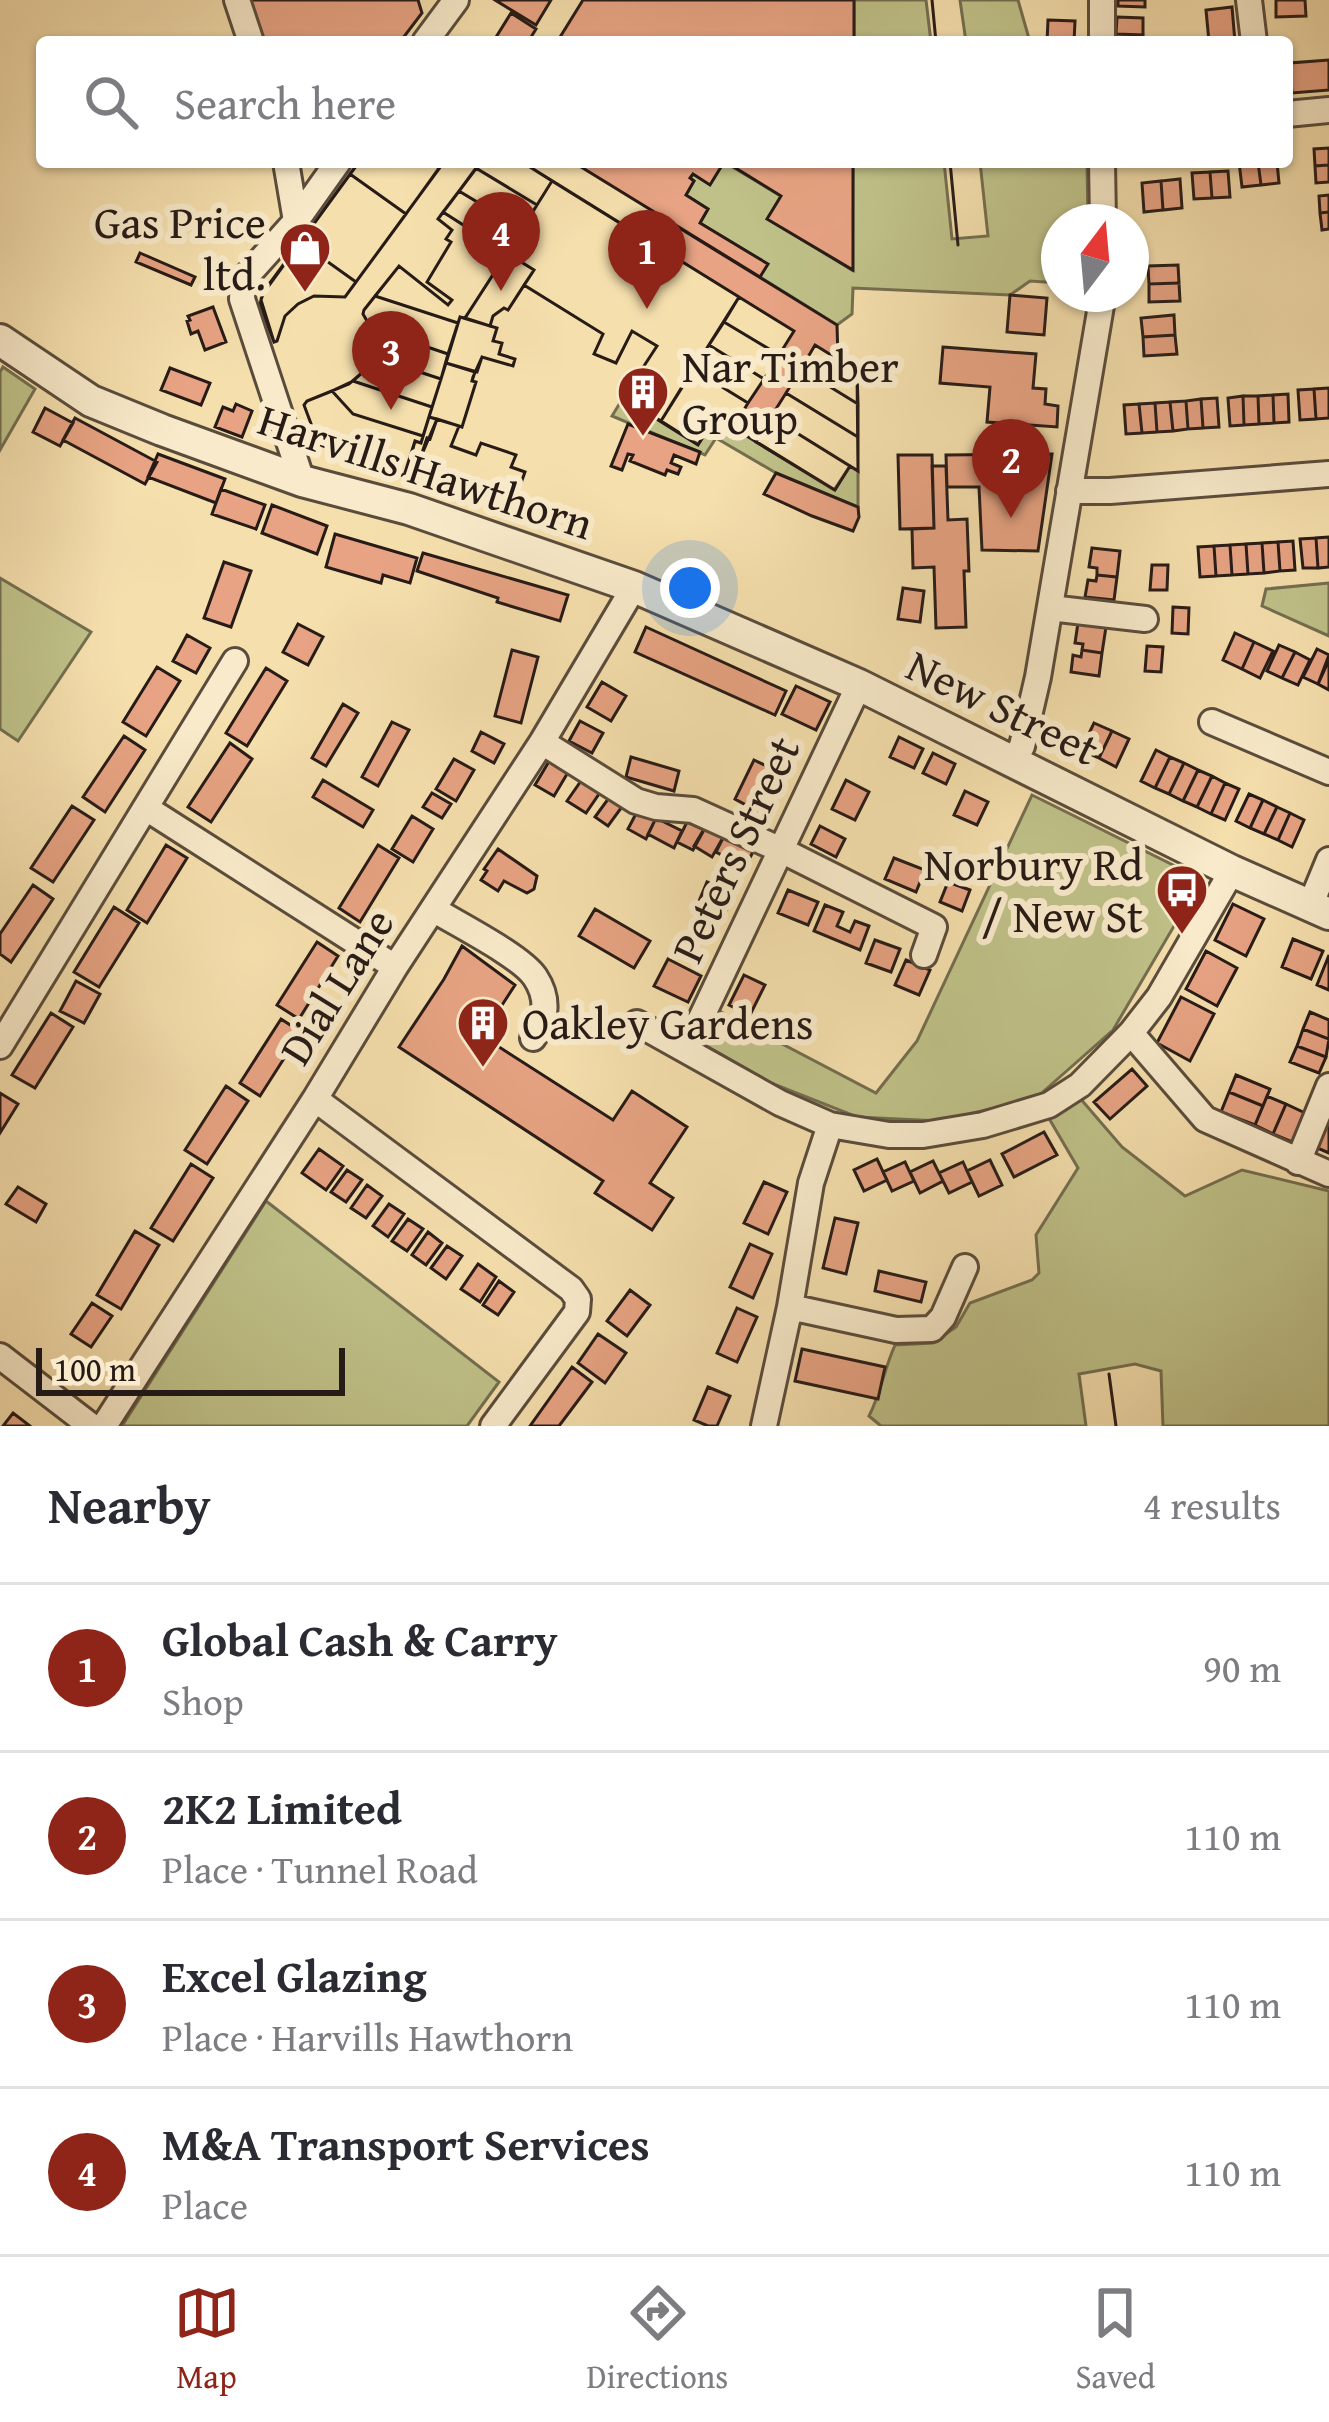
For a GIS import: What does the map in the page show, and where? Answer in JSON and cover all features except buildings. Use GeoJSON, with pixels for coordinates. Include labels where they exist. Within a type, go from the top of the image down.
{"type":"FeatureCollection","features":[{"type":"Feature","properties":{"kind":"street"},"geometry":{"type":"LineString","coordinates":[[237,0],[248,36]]}},
{"type":"Feature","properties":{"kind":"street"},"geometry":{"type":"LineString","coordinates":[[429,36],[456,0]]}},
{"type":"Feature","properties":{"kind":"street"},"geometry":{"type":"LineString","coordinates":[[1102,0],[1102,36]]}},
{"type":"Feature","properties":{"kind":"street"},"geometry":{"type":"LineString","coordinates":[[1249,0],[1253,36]]}},
{"type":"Feature","properties":{"kind":"street"},"geometry":{"type":"LineString","coordinates":[[1293,113],[1329,110]]}},
{"type":"Feature","properties":{"kind":"street"},"geometry":{"type":"LineString","coordinates":[[287,168],[296,221]]}},
{"type":"Feature","properties":{"kind":"street"},"geometry":{"type":"LineString","coordinates":[[302,481],[242,299],[243,280],[296,221],[334,168]]}},
{"type":"Feature","properties":{"kind":"street"},"geometry":{"type":"LineString","coordinates":[[1102,168],[1103,204]]}},
{"type":"Feature","properties":{"kind":"street"},"geometry":{"type":"LineString","coordinates":[[1012,762],[1022,746],[1050,608],[1100,312]]}},
{"type":"Feature","properties":{"kind":"street","name":"Harvills Hawthorn"},"geometry":{"type":"LineString","coordinates":[[0,340],[91,401],[162,430],[302,481],[409,508],[634,587]]}},
{"type":"Feature","properties":{"kind":"street"},"geometry":{"type":"LineString","coordinates":[[1069,491],[1329,474]]}},
{"type":"Feature","properties":{"kind":"street","name":"New Street"},"geometry":{"type":"LineString","coordinates":[[634,587],[859,685],[1320,910]]}},
{"type":"Feature","properties":{"kind":"street","name":"Dial Lane"},"geometry":{"type":"LineString","coordinates":[[104,1426],[542,742],[634,587]]}},
{"type":"Feature","properties":{"kind":"street"},"geometry":{"type":"LineString","coordinates":[[1050,608],[1145,619]]}},
{"type":"Feature","properties":{"kind":"street"},"geometry":{"type":"LineString","coordinates":[[0,1046],[236,662]]}},
{"type":"Feature","properties":{"kind":"street","name":"Peters Street"},"geometry":{"type":"LineString","coordinates":[[687,1048],[859,685]]}},
{"type":"Feature","properties":{"kind":"street"},"geometry":{"type":"LineString","coordinates":[[1219,732],[1329,772]]}},
{"type":"Feature","properties":{"kind":"street"},"geometry":{"type":"LineString","coordinates":[[542,742],[636,801],[693,810],[934,927],[923,955]]}},
{"type":"Feature","properties":{"kind":"street"},"geometry":{"type":"LineString","coordinates":[[146,808],[394,967]]}},
{"type":"Feature","properties":{"kind":"street"},"geometry":{"type":"LineString","coordinates":[[1320,910],[1329,860]]}},
{"type":"Feature","properties":{"kind":"street"},"geometry":{"type":"LineString","coordinates":[[637,1023],[780,1103],[830,1125],[922,1135],[983,1125],[1048,1106],[1080,1085],[1131,1033],[1159,997],[1232,871]]}},
{"type":"Feature","properties":{"kind":"street"},"geometry":{"type":"LineString","coordinates":[[433,909],[535,976],[546,1012],[533,1038]]}},
{"type":"Feature","properties":{"kind":"street"},"geometry":{"type":"LineString","coordinates":[[1131,1033],[1204,1118],[1329,1174]]}},
{"type":"Feature","properties":{"kind":"street"},"geometry":{"type":"LineString","coordinates":[[1298,1162],[1329,1086]]}},
{"type":"Feature","properties":{"kind":"street"},"geometry":{"type":"LineString","coordinates":[[315,1099],[571,1289],[578,1299],[577,1312],[493,1426]]}},
{"type":"Feature","properties":{"kind":"street"},"geometry":{"type":"LineString","coordinates":[[764,1426],[811,1183],[830,1125]]}},
{"type":"Feature","properties":{"kind":"street"},"geometry":{"type":"LineString","coordinates":[[790,1307],[896,1330],[932,1329],[943,1317],[965,1267]]}},
{"type":"Feature","properties":{"kind":"street"},"geometry":{"type":"LineString","coordinates":[[0,1356],[91,1426]]}},
{"type":"Feature","properties":{"kind":"green space"},"geometry":{"type":"Polygon","coordinates":[[[854,0],[926,0],[930,36],[854,36],[854,0]]]}},
{"type":"Feature","properties":{"kind":"green space"},"geometry":{"type":"Polygon","coordinates":[[[960,0],[1018,0],[1028,36],[965,36],[960,0]]]}},
{"type":"Feature","properties":{"kind":"green space"},"geometry":{"type":"Polygon","coordinates":[[[720,168],[734,168],[781,196],[768,219],[852,270],[853,168],[945,168],[952,239],[988,236],[981,168],[1087,168],[1088,204],[1041,204],[1041,282],[1030,281],[1010,295],[853,288],[852,314],[837,325],[760,277],[767,264],[700,223],[708,209],[686,195],[693,174],[710,184],[720,168]]]}},
{"type":"Feature","properties":{"kind":"green space"},"geometry":{"type":"Polygon","coordinates":[[[3,367],[35,389],[0,450],[0,372],[3,367]]]}},
{"type":"Feature","properties":{"kind":"green space"},"geometry":{"type":"Polygon","coordinates":[[[623,398],[698,444],[716,417],[834,490],[850,466],[858,471],[858,507],[776,473],[716,438],[705,455],[612,416],[623,398]]]}},
{"type":"Feature","properties":{"kind":"green space"},"geometry":{"type":"Polygon","coordinates":[[[0,578],[91,632],[18,741],[0,729],[0,578]]]}},
{"type":"Feature","properties":{"kind":"green space"},"geometry":{"type":"Polygon","coordinates":[[[1329,583],[1329,636],[1262,606],[1266,589],[1329,583]]]}},
{"type":"Feature","properties":{"kind":"green space"},"geometry":{"type":"Polygon","coordinates":[[[1032,795],[1185,871],[1187,904],[1113,1030],[1036,1098],[940,1121],[857,1117],[771,1083],[705,1045],[721,1012],[876,1093],[917,1041],[1032,795]]]}},
{"type":"Feature","properties":{"kind":"green space"},"geometry":{"type":"Polygon","coordinates":[[[1079,1097],[1122,1147],[1185,1196],[1242,1170],[1329,1191],[1329,1426],[1163,1426],[1161,1371],[1135,1364],[1079,1374],[1086,1426],[881,1426],[869,1416],[895,1345],[933,1343],[956,1327],[970,1303],[1032,1280],[1039,1273],[1036,1235],[1078,1168],[1047,1115],[1079,1097]]]}},
{"type":"Feature","properties":{"kind":"green space"},"geometry":{"type":"Polygon","coordinates":[[[266,1201],[499,1382],[467,1426],[122,1426],[266,1201]]]}},
{"type":"Feature","properties":{"kind":"tram line"},"geometry":{"type":"LineString","coordinates":[[932,0],[935,36]]}},
{"type":"Feature","properties":{"kind":"tram line"},"geometry":{"type":"LineString","coordinates":[[951,168],[958,245]]}},
{"type":"Feature","properties":{"kind":"tram line"},"geometry":{"type":"LineString","coordinates":[[1109,1374],[1116,1426]]}},
{"type":"Feature","properties":{"kind":"place","name":"M&A Transport Services"},"geometry":{"type":"Point","coordinates":[501,291]}},
{"type":"Feature","properties":{"kind":"place","name":"Gas Price ltd."},"geometry":{"type":"Point","coordinates":[305,294]}},
{"type":"Feature","properties":{"kind":"place","name":"Global Cash & Carry"},"geometry":{"type":"Point","coordinates":[647,309]}},
{"type":"Feature","properties":{"kind":"place","name":"Excel Glazing"},"geometry":{"type":"Point","coordinates":[391,410]}},
{"type":"Feature","properties":{"kind":"place","name":"Nar Timber Group"},"geometry":{"type":"Point","coordinates":[643,438]}},
{"type":"Feature","properties":{"kind":"place","name":"2K2 Limited"},"geometry":{"type":"Point","coordinates":[1011,518]}},
{"type":"Feature","properties":{"kind":"place","name":"Norbury Rd / New St"},"geometry":{"type":"Point","coordinates":[1182,936]}},
{"type":"Feature","properties":{"kind":"place","name":"Oakley Gardens"},"geometry":{"type":"Point","coordinates":[483,1069]}}]}
